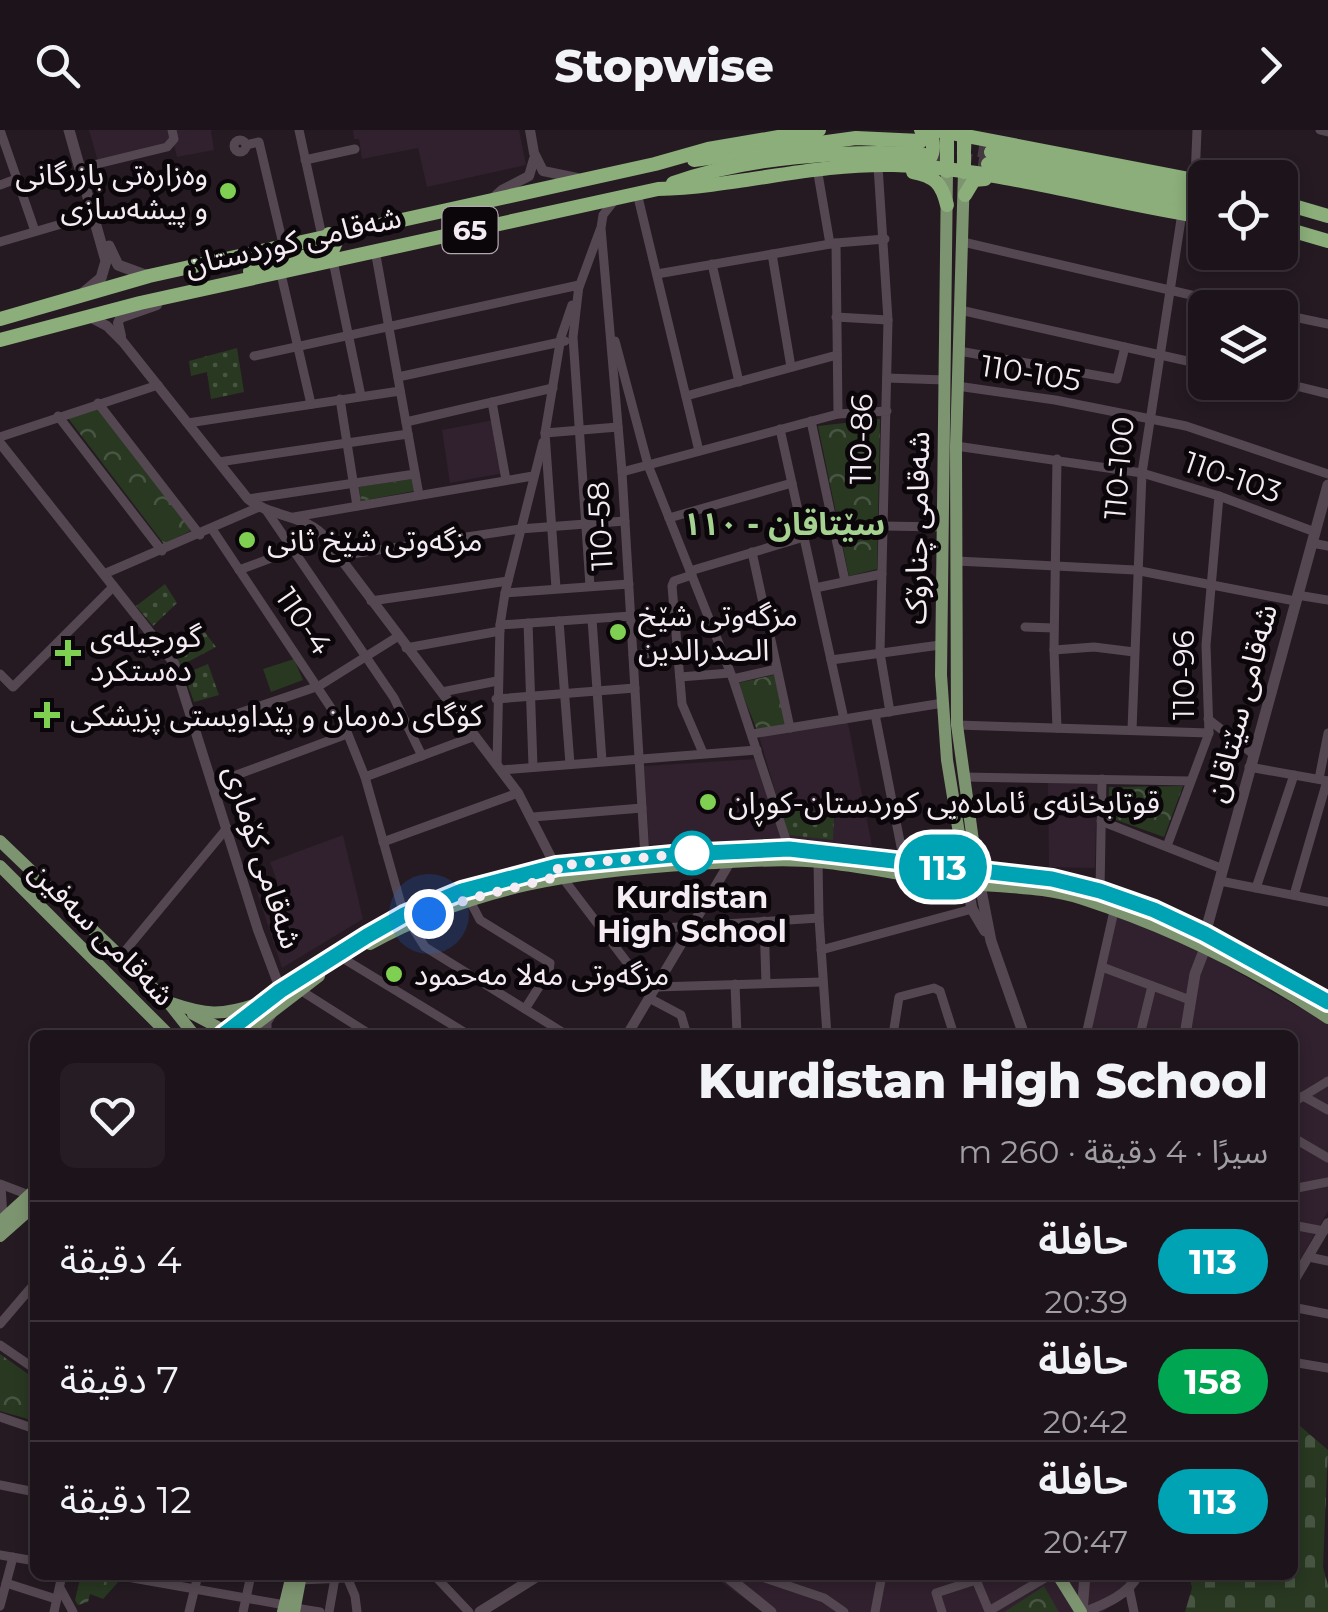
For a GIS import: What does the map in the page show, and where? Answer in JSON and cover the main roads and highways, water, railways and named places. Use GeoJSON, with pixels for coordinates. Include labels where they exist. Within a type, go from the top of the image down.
{"type":"FeatureCollection","features":[{"type":"Feature","properties":{"kind":"highway","name":"شەقامی کوردستان"},"geometry":{"type":"LineString","coordinates":[[654,164],[708,148],[819,130]]}},
{"type":"Feature","properties":{"kind":"highway"},"geometry":{"type":"LineString","coordinates":[[984,130],[1008,142]]}},
{"type":"Feature","properties":{"kind":"highway"},"geometry":{"type":"LineString","coordinates":[[947,170],[943,131],[1188,178]]}},
{"type":"Feature","properties":{"kind":"highway"},"geometry":{"type":"LineString","coordinates":[[964,132],[964,172]]}},
{"type":"Feature","properties":{"kind":"highway","name":"شەقامی کوردستان"},"geometry":{"type":"LineString","coordinates":[[0,319],[150,276],[581,178],[654,164],[856,138],[921,148],[947,170],[990,168],[1188,191]]}},
{"type":"Feature","properties":{"kind":"highway"},"geometry":{"type":"LineString","coordinates":[[965,195],[974,180],[990,168],[980,160],[984,147],[992,142],[1008,142]]}},
{"type":"Feature","properties":{"kind":"highway","name":"شەقامی کوردستان"},"geometry":{"type":"LineString","coordinates":[[658,189],[817,168],[881,166],[921,148]]}},
{"type":"Feature","properties":{"kind":"highway","name":"شەقامی کوردستان"},"geometry":{"type":"LineString","coordinates":[[0,340],[370,251],[638,194],[690,177],[857,151],[921,148]]}},
{"type":"Feature","properties":{"kind":"highway"},"geometry":{"type":"LineString","coordinates":[[881,166],[935,180],[942,186],[947,205]]}},
{"type":"Feature","properties":{"kind":"highway","name":"شەقامی کوردستان"},"geometry":{"type":"LineString","coordinates":[[990,168],[1188,201]]}},
{"type":"Feature","properties":{"kind":"highway","name":"شەقامی کوردستان"},"geometry":{"type":"LineString","coordinates":[[990,168],[1188,214]]}},
{"type":"Feature","properties":{"kind":"highway"},"geometry":{"type":"LineString","coordinates":[[1298,207],[1328,216]]}},
{"type":"Feature","properties":{"kind":"highway"},"geometry":{"type":"LineString","coordinates":[[370,251],[356,248],[356,235],[383,222]]}},
{"type":"Feature","properties":{"kind":"highway"},"geometry":{"type":"LineString","coordinates":[[1298,232],[1328,241]]}},
{"type":"Feature","properties":{"kind":"highway"},"geometry":{"type":"LineString","coordinates":[[169,297],[187,286],[334,248],[336,242],[326,235]]}},
{"type":"Feature","properties":{"kind":"main road"},"geometry":{"type":"LineString","coordinates":[[72,130],[86,167],[106,268],[102,278],[80,295]]}},
{"type":"Feature","properties":{"kind":"main road"},"geometry":{"type":"LineString","coordinates":[[72,130],[95,214],[116,264],[150,276]]}},
{"type":"Feature","properties":{"kind":"main road","name":"شەقامی چنارۆک"},"geometry":{"type":"LineString","coordinates":[[947,170],[956,446],[957,725],[972,877]]}},
{"type":"Feature","properties":{"kind":"main road","name":"شەقامی چنارۆک"},"geometry":{"type":"LineString","coordinates":[[964,172],[959,352],[951,383],[940,646],[947,760],[972,877]]}},
{"type":"Feature","properties":{"kind":"main road","name":"شەقامی سێتاقان"},"geometry":{"type":"LineString","coordinates":[[1186,1030],[1251,760],[1313,538],[1325,508],[1328,485]]}},
{"type":"Feature","properties":{"kind":"main road","name":"شەقامی سەفین"},"geometry":{"type":"LineString","coordinates":[[0,840],[168,1002],[190,1030]]}},
{"type":"Feature","properties":{"kind":"main road"},"geometry":{"type":"LineString","coordinates":[[234,1030],[406,919],[462,891],[645,858],[789,849],[904,862],[1058,892],[1205,941],[1326,996]]}},
{"type":"Feature","properties":{"kind":"main road"},"geometry":{"type":"LineString","coordinates":[[168,1002],[227,1014],[275,1000],[300,990],[406,919],[559,871],[730,862],[818,862],[972,877],[1052,879],[1100,891],[1154,910],[1328,1018]]}},
{"type":"Feature","properties":{"kind":"main road","name":"شەقامی سەفین"},"geometry":{"type":"LineString","coordinates":[[2,870],[163,1030]]}},
{"type":"Feature","properties":{"kind":"main road"},"geometry":{"type":"LineString","coordinates":[[972,877],[972,909],[991,941]]}},
{"type":"Feature","properties":{"kind":"main road"},"geometry":{"type":"LineString","coordinates":[[972,877],[1022,1030]]}},
{"type":"Feature","properties":{"kind":"main road"},"geometry":{"type":"LineString","coordinates":[[247,1030],[275,1000]]}},
{"type":"Feature","properties":{"kind":"main road"},"geometry":{"type":"LineString","coordinates":[[266,1030],[275,1000]]}},
{"type":"Feature","properties":{"kind":"main road","name":"شەقامی سەفین"},"geometry":{"type":"LineString","coordinates":[[168,1002],[220,1030]]}},
{"type":"Feature","properties":{"kind":"main road"},"geometry":{"type":"LineString","coordinates":[[141,1007],[153,1030]]}},
{"type":"Feature","properties":{"kind":"main road"},"geometry":{"type":"LineString","coordinates":[[2,1220],[30,1199]]}},
{"type":"Feature","properties":{"kind":"main road"},"geometry":{"type":"LineString","coordinates":[[0,1236],[30,1201]]}},
{"type":"Feature","properties":{"kind":"main road"},"geometry":{"type":"LineString","coordinates":[[289,1609],[297,1580]]}},
{"type":"Feature","properties":{"kind":"main road"},"geometry":{"type":"LineString","coordinates":[[480,1612],[531,1580]]}},
{"type":"Feature","properties":{"kind":"main road"},"geometry":{"type":"LineString","coordinates":[[742,1580],[750,1594],[771,1612]]}},
{"type":"Feature","properties":{"kind":"main road"},"geometry":{"type":"LineString","coordinates":[[1061,1580],[1083,1612]]}},
{"type":"Feature","properties":{"kind":"main road"},"geometry":{"type":"LineString","coordinates":[[1083,1612],[1085,1580]]}},
{"type":"Feature","properties":{"kind":"tunnel"},"geometry":{"type":"LineString","coordinates":[[937,143],[991,152]]}},
{"type":"Feature","properties":{"kind":"tunnel"},"geometry":{"type":"LineString","coordinates":[[937,155],[988,164]]}},
{"type":"Feature","properties":{"kind":"place","name":"وەزارەتی بازرگانی و پیشەسازی"},"geometry":{"type":"Point","coordinates":[228,191]}},
{"type":"Feature","properties":{"kind":"place","name":"مزگەوتی شێخ ثانی"},"geometry":{"type":"Point","coordinates":[247,540]}},
{"type":"Feature","properties":{"kind":"place","name":"مزگەوتی شێخ الصدرالدين"},"geometry":{"type":"Point","coordinates":[618,632]}},
{"type":"Feature","properties":{"kind":"place","name":"گورچیله‌ی ده‌ستكرد"},"geometry":{"type":"Point","coordinates":[68,653]}},
{"type":"Feature","properties":{"kind":"place","name":"کۆگای دەرمان و پێداویستی پزیشکی"},"geometry":{"type":"Point","coordinates":[47,715]}},
{"type":"Feature","properties":{"kind":"place","name":"قوتابخانەی ئامادەیی کوردستان-کوڕان"},"geometry":{"type":"Point","coordinates":[708,802]}},
{"type":"Feature","properties":{"kind":"place","name":"Kurdistan High School"},"geometry":{"type":"Point","coordinates":[692,853]}},
{"type":"Feature","properties":{"kind":"place","name":"مزگەوتی مەلا مەحمود"},"geometry":{"type":"Point","coordinates":[394,974]}},
{"type":"Feature","properties":{"kind":"district","name":"سێتاقان - ١١٠"},"geometry":{"type":"Point","coordinates":[784,523]}}]}
